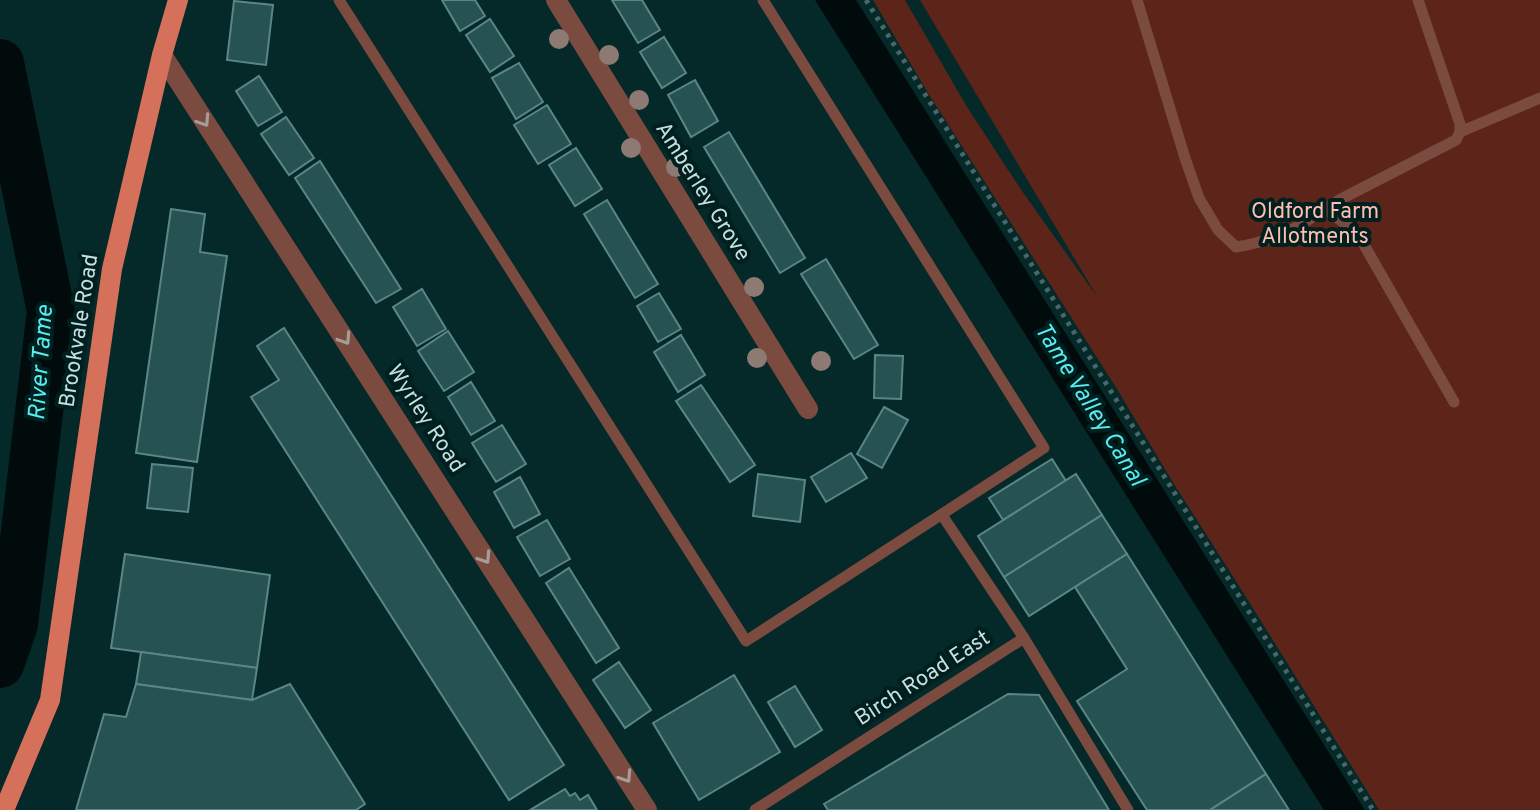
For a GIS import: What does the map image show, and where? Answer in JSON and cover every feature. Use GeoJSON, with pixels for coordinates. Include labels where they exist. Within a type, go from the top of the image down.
{"type":"FeatureCollection","features":[{"type":"Feature","properties":{"kind":"main road","name":"Brookvale Road"},"geometry":{"type":"LineString","coordinates":[[4,810],[50,700],[112,269],[162,55],[178,0]]}},
{"type":"Feature","properties":{"kind":"street","name":"Amberley Grove"},"geometry":{"type":"LineString","coordinates":[[556,0],[808,409]]}},
{"type":"Feature","properties":{"kind":"street","name":"Wyrley Road"},"geometry":{"type":"LineString","coordinates":[[162,55],[647,810]]}},
{"type":"Feature","properties":{"kind":"lane"},"geometry":{"type":"LineString","coordinates":[[339,0],[746,641],[1044,448],[763,0]]}},
{"type":"Feature","properties":{"kind":"lane"},"geometry":{"type":"LineString","coordinates":[[1137,0],[1199,198],[1218,230],[1236,247],[1259,243],[1296,229],[1341,199],[1456,140],[1460,124],[1418,0]]}},
{"type":"Feature","properties":{"kind":"lane"},"geometry":{"type":"LineString","coordinates":[[1460,132],[1540,98]]}},
{"type":"Feature","properties":{"kind":"lane"},"geometry":{"type":"LineString","coordinates":[[1325,209],[1347,225],[1363,243],[1454,402]]}},
{"type":"Feature","properties":{"kind":"lane"},"geometry":{"type":"LineString","coordinates":[[942,515],[1024,638]]}},
{"type":"Feature","properties":{"kind":"lane","name":"Birch Road East"},"geometry":{"type":"LineString","coordinates":[[755,810],[1024,638],[1128,810]]}},
{"type":"Feature","properties":{"kind":"path"},"geometry":{"type":"LineString","coordinates":[[866,0],[1373,810]]}},
{"type":"Feature","properties":{"kind":"green space","name":"Oldford Farm Allotments"},"geometry":{"type":"Polygon","coordinates":[[[873,0],[905,0],[967,107],[1098,298],[920,0],[1540,0],[1540,810],[1379,810],[928,93],[873,0]]]}},
{"type":"Feature","properties":{"kind":"water","name":"Tame Valley Canal"},"geometry":{"type":"Polygon","coordinates":[[[815,0],[856,0],[1365,810],[1324,810],[815,0]]]}},
{"type":"Feature","properties":{"kind":"building"},"geometry":{"type":"Polygon","coordinates":[[[442,0],[475,0],[485,16],[460,31],[442,0]]]}},
{"type":"Feature","properties":{"kind":"building"},"geometry":{"type":"Polygon","coordinates":[[[612,0],[642,0],[660,30],[638,43],[612,0]]]}},
{"type":"Feature","properties":{"kind":"building"},"geometry":{"type":"Polygon","coordinates":[[[234,1],[273,5],[266,65],[227,60],[234,1]]]}},
{"type":"Feature","properties":{"kind":"building"},"geometry":{"type":"Polygon","coordinates":[[[490,19],[514,56],[490,72],[466,35],[490,19]]]}},
{"type":"Feature","properties":{"kind":"building"},"geometry":{"type":"Polygon","coordinates":[[[664,37],[686,73],[662,88],[640,52],[664,37]]]}},
{"type":"Feature","properties":{"kind":"building"},"geometry":{"type":"Polygon","coordinates":[[[519,63],[543,102],[516,119],[492,78],[519,63]]]}},
{"type":"Feature","properties":{"kind":"building"},"geometry":{"type":"Polygon","coordinates":[[[259,76],[282,112],[258,126],[236,91],[259,76]]]}},
{"type":"Feature","properties":{"kind":"building"},"geometry":{"type":"Polygon","coordinates":[[[695,80],[718,121],[691,137],[668,95],[695,80]]]}},
{"type":"Feature","properties":{"kind":"building"},"geometry":{"type":"Polygon","coordinates":[[[547,105],[571,144],[538,164],[514,125],[547,105]]]}},
{"type":"Feature","properties":{"kind":"building"},"geometry":{"type":"Polygon","coordinates":[[[286,117],[314,158],[289,175],[261,134],[286,117]]]}},
{"type":"Feature","properties":{"kind":"building"},"geometry":{"type":"Polygon","coordinates":[[[729,132],[805,258],[780,273],[704,147],[729,132]]]}},
{"type":"Feature","properties":{"kind":"building"},"geometry":{"type":"Polygon","coordinates":[[[576,148],[602,189],[575,206],[549,165],[576,148]]]}},
{"type":"Feature","properties":{"kind":"building"},"geometry":{"type":"Polygon","coordinates":[[[320,161],[401,289],[376,303],[295,178],[320,161]]]}},
{"type":"Feature","properties":{"kind":"building"},"geometry":{"type":"Polygon","coordinates":[[[607,200],[658,284],[635,298],[584,214],[607,200]]]}},
{"type":"Feature","properties":{"kind":"building"},"geometry":{"type":"Polygon","coordinates":[[[171,209],[205,214],[200,252],[227,256],[197,462],[136,453],[171,209]]]}},
{"type":"Feature","properties":{"kind":"building"},"geometry":{"type":"Polygon","coordinates":[[[826,259],[878,345],[854,359],[801,274],[826,259]]]}},
{"type":"Feature","properties":{"kind":"building"},"geometry":{"type":"Polygon","coordinates":[[[422,289],[446,329],[417,346],[393,307],[422,289]]]}},
{"type":"Feature","properties":{"kind":"building"},"geometry":{"type":"Polygon","coordinates":[[[659,293],[681,329],[658,342],[637,306],[659,293]]]}},
{"type":"Feature","properties":{"kind":"building"},"geometry":{"type":"Polygon","coordinates":[[[284,328],[564,765],[509,800],[251,397],[279,380],[257,346],[284,328]]]}},
{"type":"Feature","properties":{"kind":"building"},"geometry":{"type":"Polygon","coordinates":[[[448,331],[474,372],[444,391],[418,351],[448,331]]]}},
{"type":"Feature","properties":{"kind":"building"},"geometry":{"type":"Polygon","coordinates":[[[681,335],[705,375],[678,392],[654,352],[681,335]]]}},
{"type":"Feature","properties":{"kind":"building"},"geometry":{"type":"Polygon","coordinates":[[[875,355],[903,356],[901,399],[874,398],[875,355]]]}},
{"type":"Feature","properties":{"kind":"building"},"geometry":{"type":"Polygon","coordinates":[[[471,382],[495,421],[471,435],[448,397],[471,382]]]}},
{"type":"Feature","properties":{"kind":"building"},"geometry":{"type":"Polygon","coordinates":[[[701,385],[755,465],[730,482],[676,401],[701,385]]]}},
{"type":"Feature","properties":{"kind":"building"},"geometry":{"type":"Polygon","coordinates":[[[884,407],[908,420],[882,468],[857,454],[884,407]]]}},
{"type":"Feature","properties":{"kind":"building"},"geometry":{"type":"Polygon","coordinates":[[[502,425],[526,464],[496,482],[472,443],[502,425]]]}},
{"type":"Feature","properties":{"kind":"building"},"geometry":{"type":"Polygon","coordinates":[[[851,453],[867,478],[826,502],[811,477],[851,453]]]}},
{"type":"Feature","properties":{"kind":"building"},"geometry":{"type":"Polygon","coordinates":[[[1052,459],[1066,481],[1003,520],[989,498],[1052,459]]]}},
{"type":"Feature","properties":{"kind":"building"},"geometry":{"type":"Polygon","coordinates":[[[152,464],[193,468],[188,512],[147,508],[152,464]]]}},
{"type":"Feature","properties":{"kind":"building"},"geometry":{"type":"Polygon","coordinates":[[[758,474],[805,480],[800,522],[753,516],[758,474]]]}},
{"type":"Feature","properties":{"kind":"building"},"geometry":{"type":"Polygon","coordinates":[[[1076,474],[1102,515],[1004,577],[978,536],[1076,474]]]}},
{"type":"Feature","properties":{"kind":"building"},"geometry":{"type":"Polygon","coordinates":[[[520,477],[540,514],[514,528],[494,492],[520,477]]]}},
{"type":"Feature","properties":{"kind":"building"},"geometry":{"type":"Polygon","coordinates":[[[1102,515],[1127,554],[1029,616],[1004,577],[1102,515]]]}},
{"type":"Feature","properties":{"kind":"building"},"geometry":{"type":"Polygon","coordinates":[[[547,520],[570,559],[540,576],[517,537],[547,520]]]}},
{"type":"Feature","properties":{"kind":"building"},"geometry":{"type":"Polygon","coordinates":[[[125,554],[270,575],[257,668],[111,648],[125,554]]]}},
{"type":"Feature","properties":{"kind":"building"},"geometry":{"type":"Polygon","coordinates":[[[1127,554],[1266,774],[1210,810],[1147,810],[1077,701],[1127,669],[1075,587],[1127,554]]]}},
{"type":"Feature","properties":{"kind":"building"},"geometry":{"type":"Polygon","coordinates":[[[569,568],[619,648],[596,663],[546,583],[569,568]]]}},
{"type":"Feature","properties":{"kind":"building"},"geometry":{"type":"Polygon","coordinates":[[[141,652],[257,668],[252,700],[136,684],[141,652]]]}},
{"type":"Feature","properties":{"kind":"building"},"geometry":{"type":"Polygon","coordinates":[[[619,662],[651,710],[625,728],[593,680],[619,662]]]}},
{"type":"Feature","properties":{"kind":"building"},"geometry":{"type":"Polygon","coordinates":[[[734,675],[780,752],[699,800],[653,723],[734,675]]]}},
{"type":"Feature","properties":{"kind":"building"},"geometry":{"type":"Polygon","coordinates":[[[136,684],[252,700],[290,684],[365,804],[356,810],[76,810],[104,714],[126,717],[136,684]]]}},
{"type":"Feature","properties":{"kind":"building"},"geometry":{"type":"Polygon","coordinates":[[[795,686],[822,730],[795,747],[768,702],[795,686]]]}},
{"type":"Feature","properties":{"kind":"building"},"geometry":{"type":"Polygon","coordinates":[[[1008,694],[1039,695],[1109,810],[828,810],[824,804],[1008,694]]]}},
{"type":"Feature","properties":{"kind":"building"},"geometry":{"type":"Polygon","coordinates":[[[1266,774],[1289,810],[1210,810],[1266,774]]]}},
{"type":"Feature","properties":{"kind":"building"},"geometry":{"type":"Polygon","coordinates":[[[565,789],[570,796],[575,793],[580,800],[588,795],[597,810],[530,810],[565,789]]]}},
{"type":"Feature","properties":{"kind":"waterway","name":"River Tame"},"geometry":{"type":"LineString","coordinates":[[0,63],[51,311],[14,624],[0,664]]}}]}
